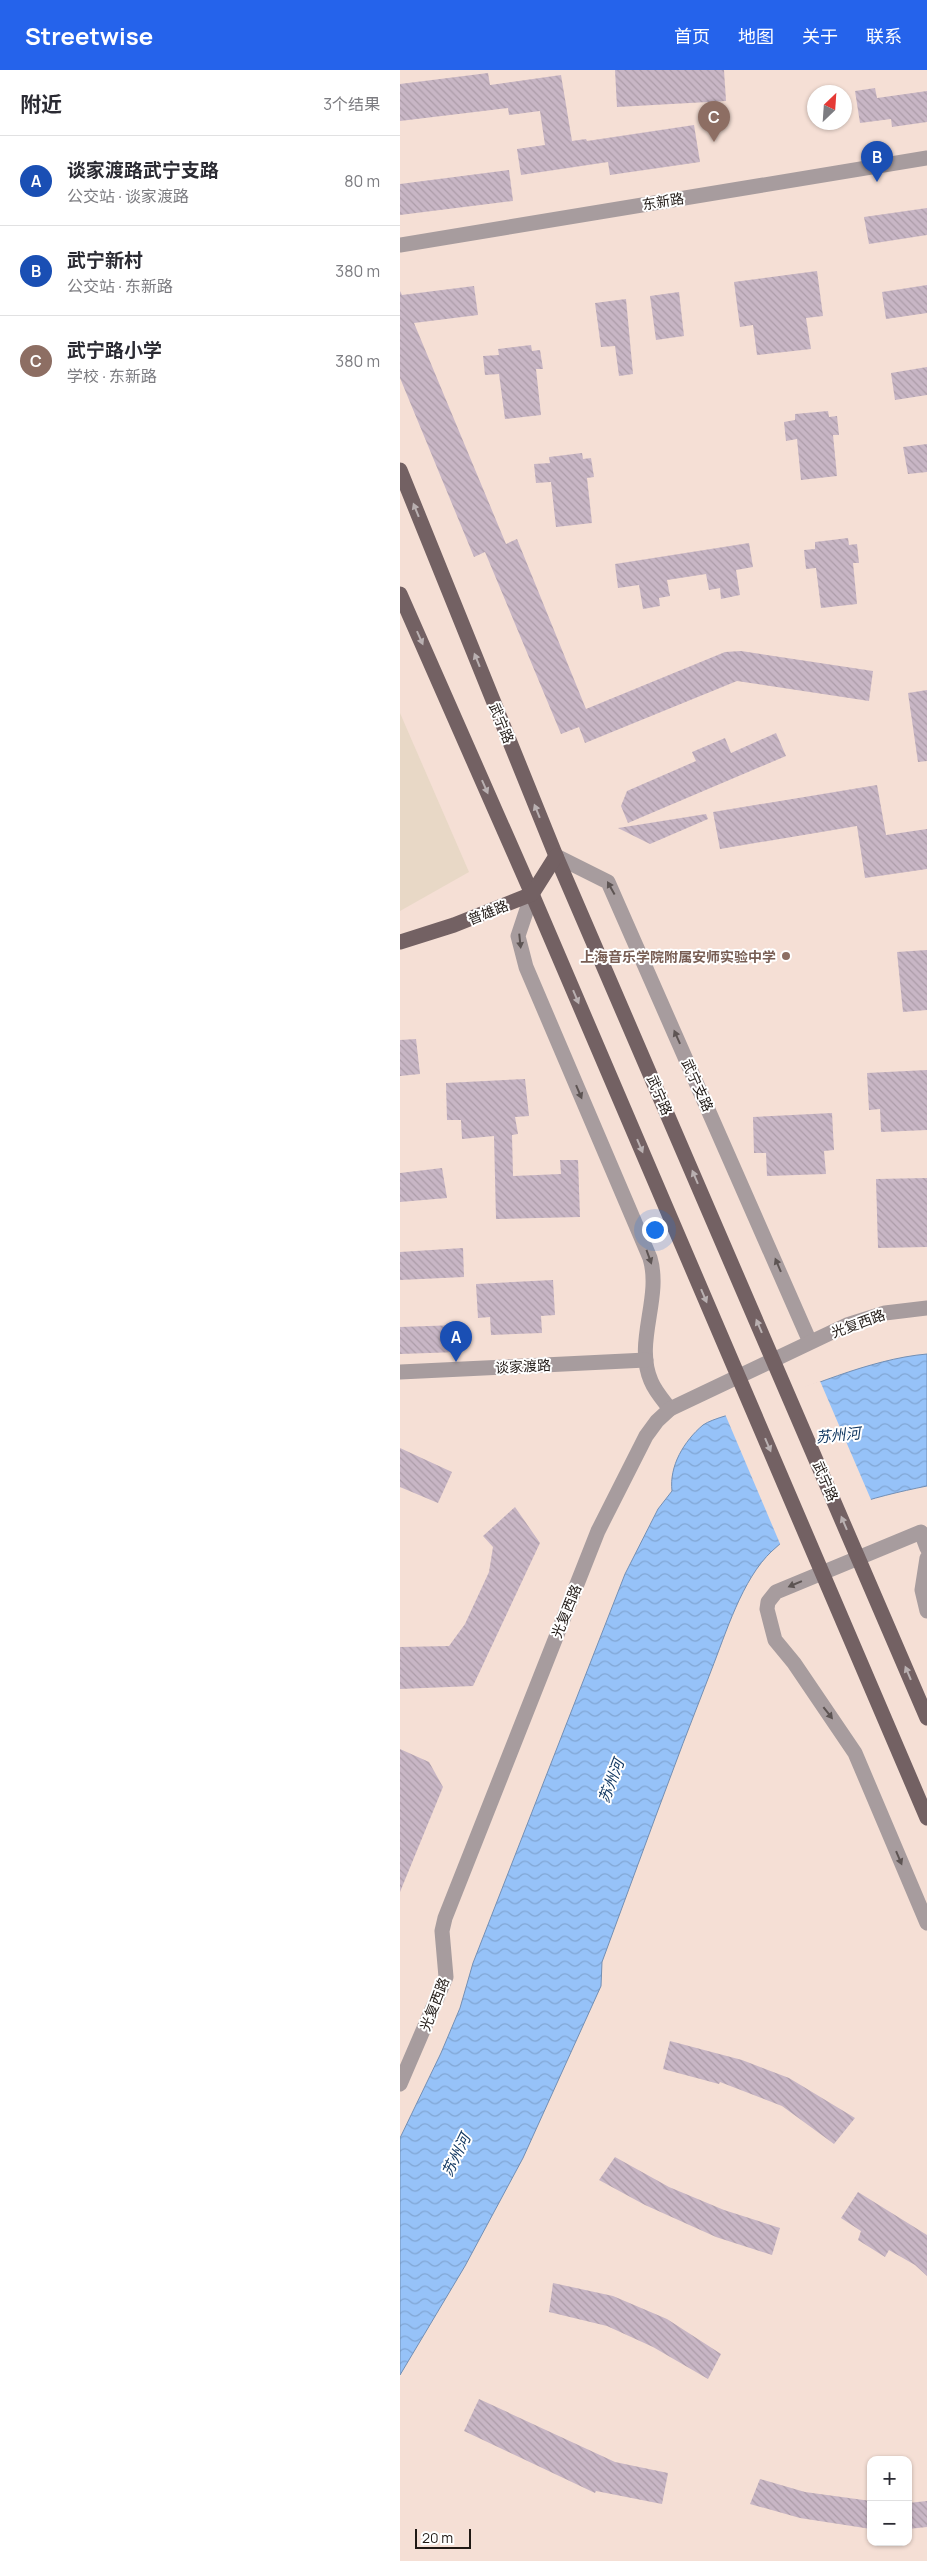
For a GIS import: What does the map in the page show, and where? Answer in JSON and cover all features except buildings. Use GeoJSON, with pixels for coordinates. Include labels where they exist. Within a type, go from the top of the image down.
{"type":"FeatureCollection","features":[{"type":"Feature","properties":{"kind":"main road","name":"武宁路"},"geometry":{"type":"LineString","coordinates":[[400,470],[556,856],[927,1718]]}},
{"type":"Feature","properties":{"kind":"main road"},"geometry":{"type":"LineString","coordinates":[[400,594],[557,952],[927,1818]]}},
{"type":"Feature","properties":{"kind":"main road"},"geometry":{"type":"LineString","coordinates":[[532,894],[556,856]]}},
{"type":"Feature","properties":{"kind":"main road","name":"普雄路"},"geometry":{"type":"LineString","coordinates":[[400,942],[454,926],[532,894]]}},
{"type":"Feature","properties":{"kind":"street","name":"东新路"},"geometry":{"type":"LineString","coordinates":[[400,245],[927,158]]}},
{"type":"Feature","properties":{"kind":"street","name":"武宁支路"},"geometry":{"type":"LineString","coordinates":[[556,856],[608,882],[810,1342]]}},
{"type":"Feature","properties":{"kind":"street"},"geometry":{"type":"LineString","coordinates":[[532,894],[518,936],[526,967],[652,1267],[653,1289],[646,1360],[650,1379],[670,1409]]}},
{"type":"Feature","properties":{"kind":"street","name":"光复西路"},"geometry":{"type":"LineString","coordinates":[[400,2084],[446,1977],[446,1962],[442,1942],[445,1918],[574,1587],[635,1455],[657,1421],[670,1409],[847,1325],[885,1312],[927,1308]]}},
{"type":"Feature","properties":{"kind":"street","name":"谈家渡路"},"geometry":{"type":"LineString","coordinates":[[400,1372],[646,1360]]}},
{"type":"Feature","properties":{"kind":"street"},"geometry":{"type":"LineString","coordinates":[[927,1548],[921,1532],[776,1592],[768,1602],[767,1609],[775,1640],[794,1664],[855,1753],[927,1923]]}},
{"type":"Feature","properties":{"kind":"street"},"geometry":{"type":"LineString","coordinates":[[927,1558],[922,1590],[927,1611]]}},
{"type":"Feature","properties":{"kind":"shaded area"},"geometry":{"type":"Polygon","coordinates":[[[400,713],[469,872],[400,911],[400,713]]]}},
{"type":"Feature","properties":{"kind":"water","name":"苏州河"},"geometry":{"type":"Polygon","coordinates":[[[927,1354],[927,1486],[865,1501],[825,1516],[806,1526],[788,1537],[772,1551],[761,1563],[743,1591],[669,1780],[602,1962],[601,1986],[523,2158],[465,2266],[400,2375],[400,2138],[441,2053],[460,2008],[473,1963],[625,1574],[658,1509],[672,1491],[673,1472],[679,1455],[696,1431],[713,1420],[860,1368],[905,1357],[927,1354]]]}},
{"type":"Feature","properties":{"kind":"pier"},"geometry":{"type":"Polygon","coordinates":[[[820,1381],[872,1502],[835,1514],[809,1527],[781,1546],[725,1414],[820,1381]]]}},
{"type":"Feature","properties":{"kind":"place","name":"武宁路小学"},"geometry":{"type":"Point","coordinates":[714,142]}},
{"type":"Feature","properties":{"kind":"place","name":"武宁新村"},"geometry":{"type":"Point","coordinates":[877,182]}},
{"type":"Feature","properties":{"kind":"place","name":"上海音乐学院附属安师实验中学"},"geometry":{"type":"Point","coordinates":[786,956]}},
{"type":"Feature","properties":{"kind":"place","name":"谈家渡路武宁支路"},"geometry":{"type":"Point","coordinates":[456,1362]}}]}
